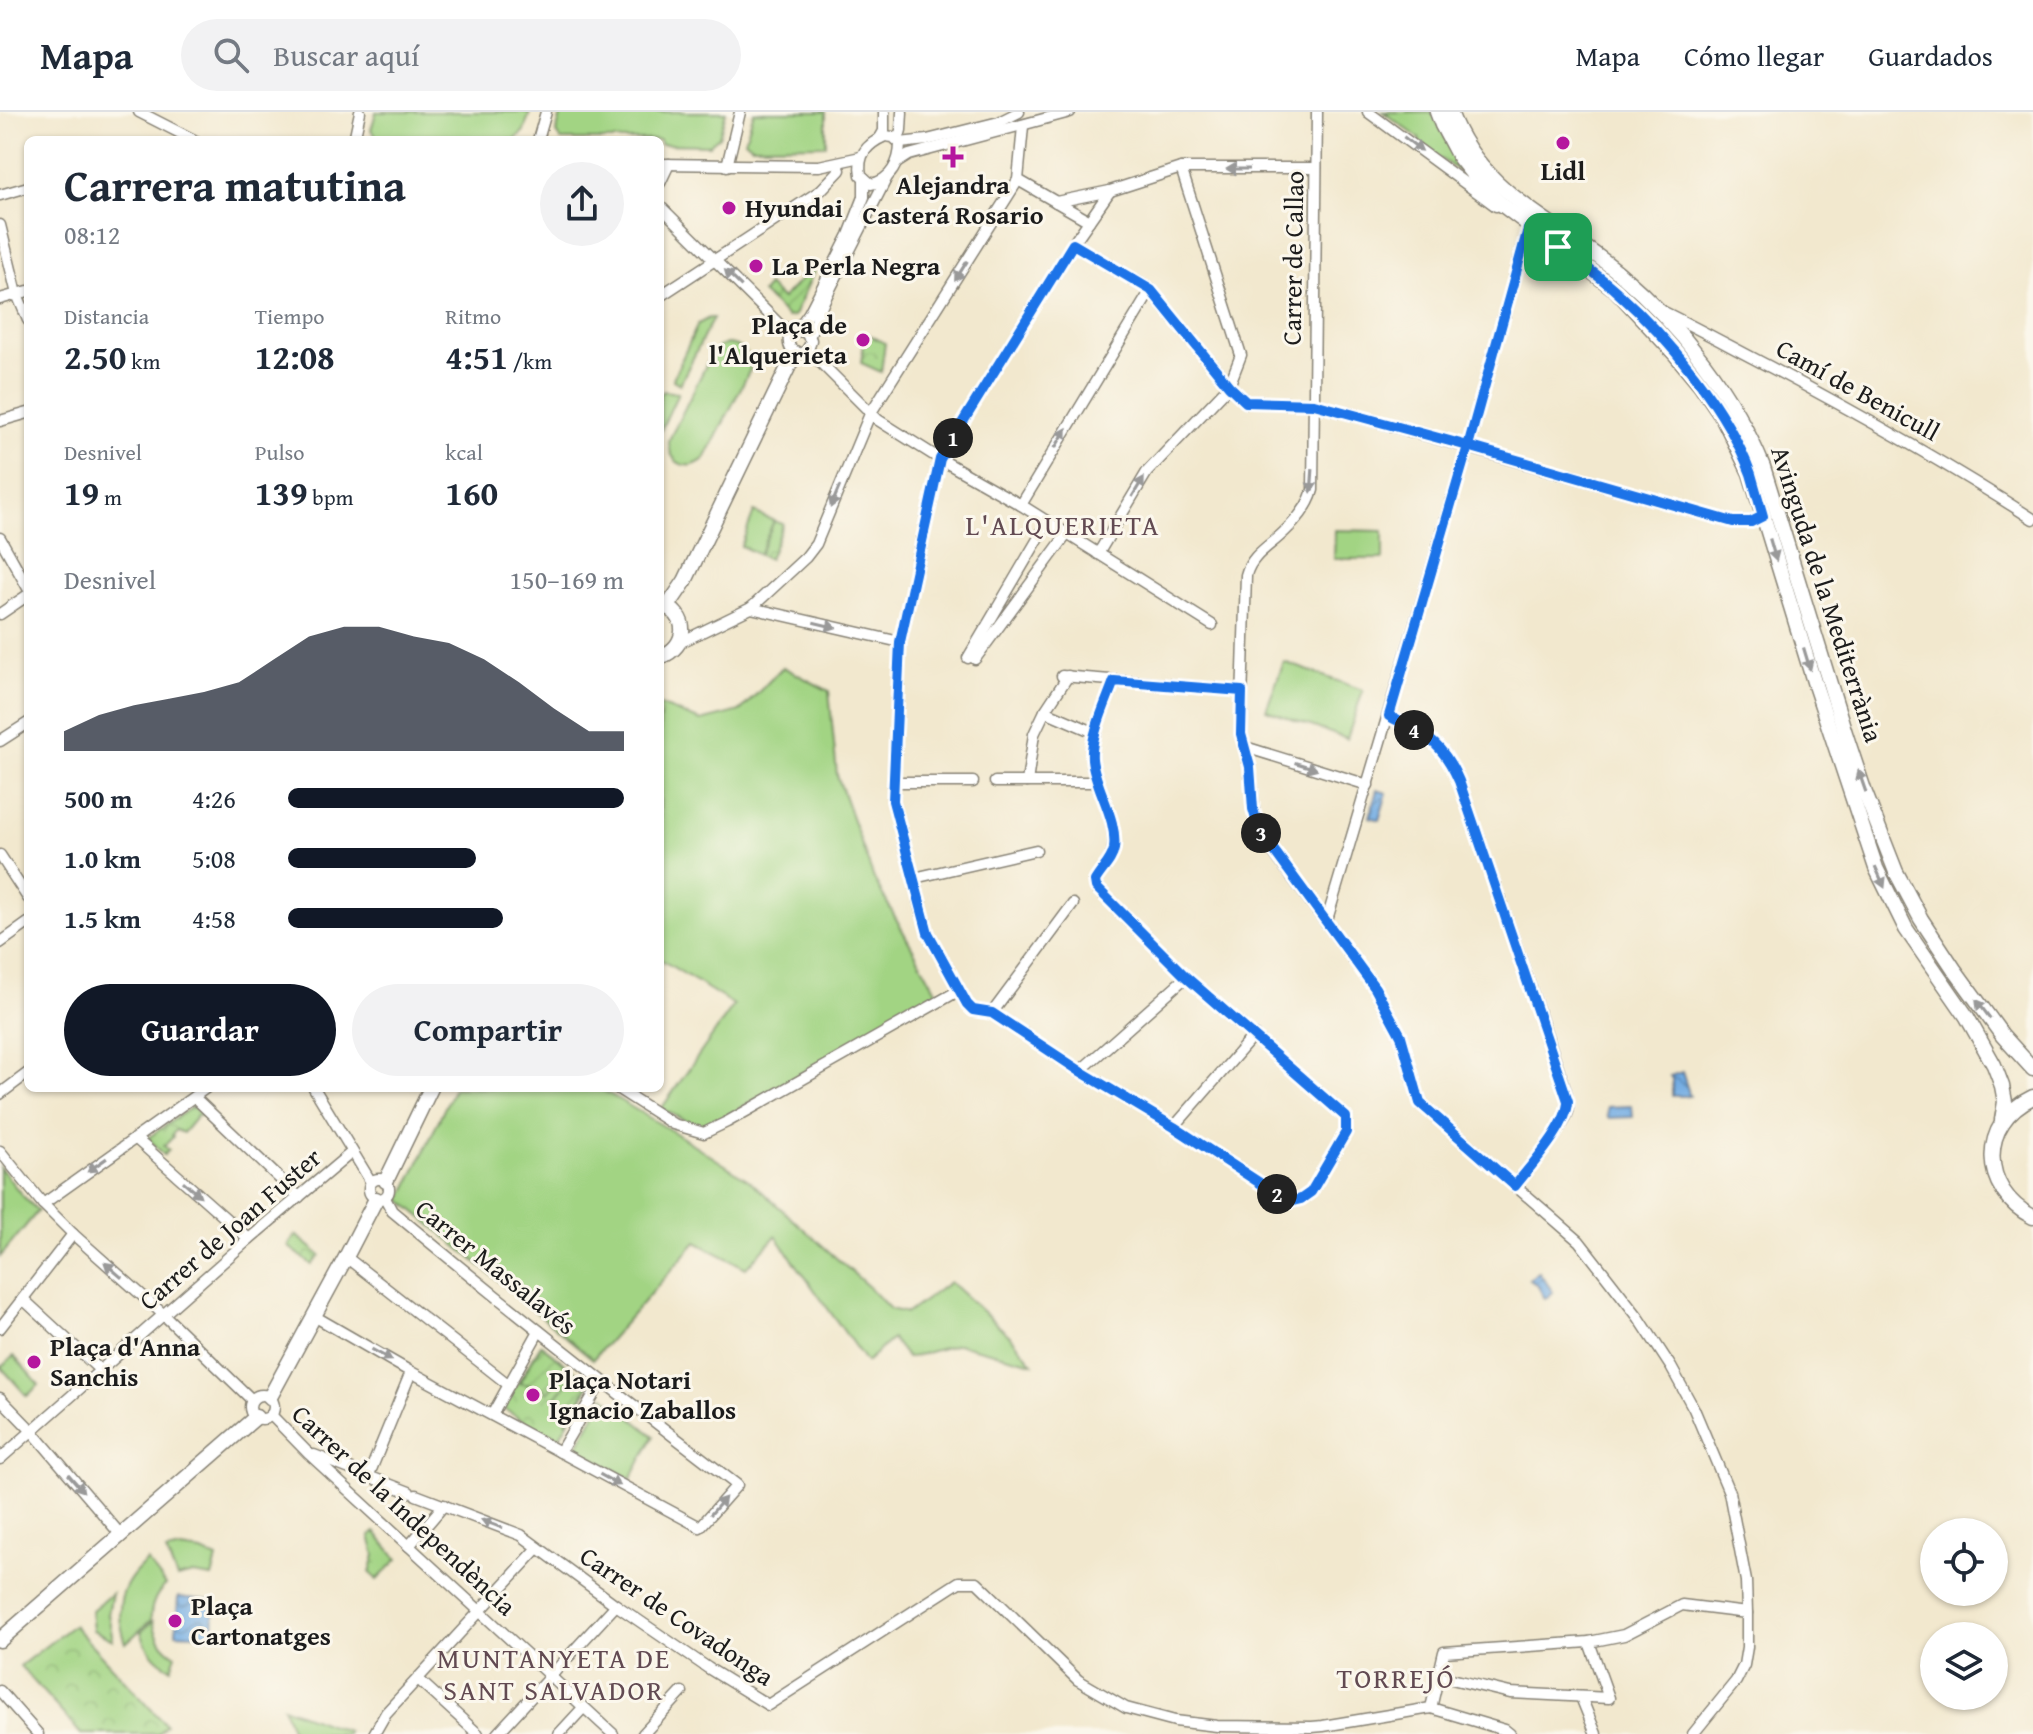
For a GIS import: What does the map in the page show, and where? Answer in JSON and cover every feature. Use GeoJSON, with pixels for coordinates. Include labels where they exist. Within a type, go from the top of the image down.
{"type":"FeatureCollection","features":[{"type":"Feature","properties":{"kind":"main road"},"geometry":{"type":"LineString","coordinates":[[1437,112],[1454,150],[1481,185],[1558,247]]}},
{"type":"Feature","properties":{"kind":"main road","name":"Avinguda de la Mediterrània"},"geometry":{"type":"LineString","coordinates":[[1450,112],[1463,142],[1490,177],[1507,193],[1592,251],[1621,275],[1686,342],[1732,404],[1763,467],[1846,736],[1896,872],[1921,919],[1954,969],[2002,1035],[2033,1069]]}},
{"type":"Feature","properties":{"kind":"main road","name":"Avinguda de la Mediterrània"},"geometry":{"type":"LineString","coordinates":[[1558,247],[1616,290],[1638,312],[1700,384],[1736,443],[1750,473],[1815,685],[1876,868],[1906,929],[1967,1017],[2002,1086],[2005,1102],[1993,1148],[1993,1166],[1998,1183],[2008,1199],[2027,1214]]}},
{"type":"Feature","properties":{"kind":"main road"},"geometry":{"type":"LineString","coordinates":[[664,656],[681,636],[678,615],[664,605],[685,581],[801,351]]}},
{"type":"Feature","properties":{"kind":"main road"},"geometry":{"type":"LineString","coordinates":[[379,1181],[429,1092]]}},
{"type":"Feature","properties":{"kind":"main road"},"geometry":{"type":"LineString","coordinates":[[2002,1120],[2033,1097]]}},
{"type":"Feature","properties":{"kind":"main road"},"geometry":{"type":"LineString","coordinates":[[270,1397],[380,1198]]}},
{"type":"Feature","properties":{"kind":"main road"},"geometry":{"type":"LineString","coordinates":[[0,1640],[120,1534],[263,1416]]}},
{"type":"Feature","properties":{"kind":"street"},"geometry":{"type":"LineString","coordinates":[[140,112],[177,136]]}},
{"type":"Feature","properties":{"kind":"street"},"geometry":{"type":"LineString","coordinates":[[355,136],[360,112]]}},
{"type":"Feature","properties":{"kind":"street"},"geometry":{"type":"LineString","coordinates":[[539,136],[546,112]]}},
{"type":"Feature","properties":{"kind":"street"},"geometry":{"type":"LineString","coordinates":[[727,166],[740,112]]}},
{"type":"Feature","properties":{"kind":"street"},"geometry":{"type":"LineString","coordinates":[[880,138],[884,131],[884,112]]}},
{"type":"Feature","properties":{"kind":"street"},"geometry":{"type":"LineString","coordinates":[[898,162],[902,112]]}},
{"type":"Feature","properties":{"kind":"street"},"geometry":{"type":"LineString","coordinates":[[1019,112],[999,122],[918,141],[899,142],[889,136],[869,145],[861,157],[864,197],[849,235],[818,296],[788,341],[789,348],[801,351],[870,414],[1212,625]]}},
{"type":"Feature","properties":{"kind":"street"},"geometry":{"type":"LineString","coordinates":[[809,337],[887,177],[898,162],[909,155],[1070,112]]}},
{"type":"Feature","properties":{"kind":"street","name":"Carrer de Callao"},"geometry":{"type":"LineString","coordinates":[[1317,112],[1313,490],[1311,499],[1283,533],[1251,561],[1246,575],[1241,734],[1250,767],[1253,809],[1259,830],[1375,988],[1401,1036],[1420,1103],[1579,1241],[1639,1318],[1694,1409],[1729,1492],[1746,1581],[1747,1647],[1744,1665],[1736,1681],[1693,1734]]}},
{"type":"Feature","properties":{"kind":"street"},"geometry":{"type":"LineString","coordinates":[[1368,112],[1528,229],[1558,247]]}},
{"type":"Feature","properties":{"kind":"street"},"geometry":{"type":"LineString","coordinates":[[681,636],[703,630],[751,608],[816,544],[870,414],[1018,180],[1023,126]]}},
{"type":"Feature","properties":{"kind":"street"},"geometry":{"type":"LineString","coordinates":[[819,166],[861,157]]}},
{"type":"Feature","properties":{"kind":"street"},"geometry":{"type":"LineString","coordinates":[[665,164],[819,166],[862,176],[871,184],[887,177]]}},
{"type":"Feature","properties":{"kind":"street"},"geometry":{"type":"LineString","coordinates":[[1056,202],[1110,191],[1181,168],[1316,168]]}},
{"type":"Feature","properties":{"kind":"street"},"geometry":{"type":"LineString","coordinates":[[1098,554],[1147,472],[1229,386],[1241,355],[1181,168]]}},
{"type":"Feature","properties":{"kind":"street"},"geometry":{"type":"LineString","coordinates":[[664,293],[820,191],[840,170]]}},
{"type":"Feature","properties":{"kind":"street"},"geometry":{"type":"LineString","coordinates":[[1018,180],[1089,221]]}},
{"type":"Feature","properties":{"kind":"street"},"geometry":{"type":"LineString","coordinates":[[0,195],[24,188]]}},
{"type":"Feature","properties":{"kind":"street"},"geometry":{"type":"LineString","coordinates":[[1110,191],[1073,244],[940,459],[900,642],[893,801],[928,933],[958,991],[973,1010],[992,1013],[1289,1202],[1301,1199],[1311,1192],[1346,1132],[1346,1117],[1186,977],[1096,887],[1095,881],[1114,850],[1113,827],[1096,782],[1091,756],[1114,681]]}},
{"type":"Feature","properties":{"kind":"street"},"geometry":{"type":"LineString","coordinates":[[664,210],[780,325],[795,332],[805,332],[811,344],[801,351]]}},
{"type":"Feature","properties":{"kind":"street"},"geometry":{"type":"LineString","coordinates":[[0,225],[23,293],[0,299]]}},
{"type":"Feature","properties":{"kind":"street"},"geometry":{"type":"LineString","coordinates":[[1326,923],[1468,446],[1528,229]]}},
{"type":"Feature","properties":{"kind":"street"},"geometry":{"type":"LineString","coordinates":[[1073,244],[1151,290],[1229,386],[1246,402],[1314,404],[1733,522],[1751,522],[1763,516]]}},
{"type":"Feature","properties":{"kind":"street"},"geometry":{"type":"LineString","coordinates":[[1021,505],[1151,290]]}},
{"type":"Feature","properties":{"kind":"street","name":"Camí de Benicull"},"geometry":{"type":"LineString","coordinates":[[1657,309],[1867,418],[2033,519]]}},
{"type":"Feature","properties":{"kind":"street"},"geometry":{"type":"LineString","coordinates":[[0,421],[24,414]]}},
{"type":"Feature","properties":{"kind":"street"},"geometry":{"type":"LineString","coordinates":[[1048,522],[971,658],[1067,534]]}},
{"type":"Feature","properties":{"kind":"street"},"geometry":{"type":"LineString","coordinates":[[0,538],[24,581]]}},
{"type":"Feature","properties":{"kind":"street"},"geometry":{"type":"LineString","coordinates":[[0,614],[24,598]]}},
{"type":"Feature","properties":{"kind":"street"},"geometry":{"type":"LineString","coordinates":[[751,608],[900,642]]}},
{"type":"Feature","properties":{"kind":"street"},"geometry":{"type":"LineString","coordinates":[[1027,782],[1034,734],[1065,676],[1242,691]]}},
{"type":"Feature","properties":{"kind":"street"},"geometry":{"type":"LineString","coordinates":[[1045,711],[1096,733]]}},
{"type":"Feature","properties":{"kind":"street"},"geometry":{"type":"LineString","coordinates":[[1389,716],[1432,739],[1451,763],[1568,1101],[1562,1124],[1515,1186]]}},
{"type":"Feature","properties":{"kind":"street"},"geometry":{"type":"LineString","coordinates":[[0,741],[24,726]]}},
{"type":"Feature","properties":{"kind":"street"},"geometry":{"type":"LineString","coordinates":[[1245,747],[1368,785]]}},
{"type":"Feature","properties":{"kind":"street"},"geometry":{"type":"LineString","coordinates":[[894,782],[973,782]]}},
{"type":"Feature","properties":{"kind":"street"},"geometry":{"type":"LineString","coordinates":[[995,782],[1096,782]]}},
{"type":"Feature","properties":{"kind":"street"},"geometry":{"type":"LineString","coordinates":[[914,878],[1036,850]]}},
{"type":"Feature","properties":{"kind":"street"},"geometry":{"type":"LineString","coordinates":[[0,855],[24,892]]}},
{"type":"Feature","properties":{"kind":"street"},"geometry":{"type":"LineString","coordinates":[[992,1013],[1073,904]]}},
{"type":"Feature","properties":{"kind":"street"},"geometry":{"type":"LineString","coordinates":[[0,943],[24,926]]}},
{"type":"Feature","properties":{"kind":"street"},"geometry":{"type":"LineString","coordinates":[[1080,1071],[1186,977]]}},
{"type":"Feature","properties":{"kind":"street"},"geometry":{"type":"LineString","coordinates":[[623,1092],[673,1124],[704,1133],[958,991]]}},
{"type":"Feature","properties":{"kind":"street"},"geometry":{"type":"LineString","coordinates":[[1174,1127],[1254,1035]]}},
{"type":"Feature","properties":{"kind":"street"},"geometry":{"type":"LineString","coordinates":[[0,1094],[24,1076]]}},
{"type":"Feature","properties":{"kind":"street"},"geometry":{"type":"LineString","coordinates":[[43,1204],[201,1092]]}},
{"type":"Feature","properties":{"kind":"street"},"geometry":{"type":"LineString","coordinates":[[316,1092],[352,1152],[390,1189],[380,1198],[369,1191],[379,1181]]}},
{"type":"Feature","properties":{"kind":"street"},"geometry":{"type":"LineString","coordinates":[[194,1097],[299,1197]]}},
{"type":"Feature","properties":{"kind":"street"},"geometry":{"type":"LineString","coordinates":[[135,1138],[249,1239]]}},
{"type":"Feature","properties":{"kind":"street"},"geometry":{"type":"LineString","coordinates":[[0,1151],[43,1204],[73,1234],[164,1315],[252,1400]]}},
{"type":"Feature","properties":{"kind":"street","name":"Carrer de Joan Fuster"},"geometry":{"type":"LineString","coordinates":[[101,1371],[352,1152]]}},
{"type":"Feature","properties":{"kind":"street","name":"Carrer Massalavés"},"geometry":{"type":"LineString","coordinates":[[380,1198],[601,1382],[737,1485],[700,1527],[560,1452]]}},
{"type":"Feature","properties":{"kind":"street"},"geometry":{"type":"LineString","coordinates":[[2027,1214],[2033,1227]]}},
{"type":"Feature","properties":{"kind":"street"},"geometry":{"type":"LineString","coordinates":[[0,1328],[73,1234]]}},
{"type":"Feature","properties":{"kind":"street"},"geometry":{"type":"LineString","coordinates":[[346,1257],[509,1385]]}},
{"type":"Feature","properties":{"kind":"street"},"geometry":{"type":"LineString","coordinates":[[0,1459],[101,1371],[23,1299]]}},
{"type":"Feature","properties":{"kind":"street"},"geometry":{"type":"LineString","coordinates":[[314,1316],[560,1452],[601,1382]]}},
{"type":"Feature","properties":{"kind":"street"},"geometry":{"type":"LineString","coordinates":[[492,1415],[539,1331]]}},
{"type":"Feature","properties":{"kind":"street"},"geometry":{"type":"LineString","coordinates":[[368,1477],[411,1372]]}},
{"type":"Feature","properties":{"kind":"street"},"geometry":{"type":"LineString","coordinates":[[258,1395],[270,1397],[275,1408],[263,1416],[251,1411],[252,1400],[258,1395]]}},
{"type":"Feature","properties":{"kind":"street"},"geometry":{"type":"LineString","coordinates":[[0,1398],[120,1534]]}},
{"type":"Feature","properties":{"kind":"street","name":"Carrer de la Independència"},"geometry":{"type":"LineString","coordinates":[[263,1416],[308,1453],[613,1734]]}},
{"type":"Feature","properties":{"kind":"street","name":"Carrer de Covadonga"},"geometry":{"type":"LineString","coordinates":[[308,1453],[521,1535],[616,1605],[768,1705],[959,1582],[977,1582],[1078,1680],[1126,1708],[1175,1721],[1217,1726],[1312,1727],[1431,1708],[1510,1734]]}},
{"type":"Feature","properties":{"kind":"street"},"geometry":{"type":"LineString","coordinates":[[409,1546],[444,1505]]}},
{"type":"Feature","properties":{"kind":"street"},"geometry":{"type":"LineString","coordinates":[[376,1733],[386,1713],[538,1548]]}},
{"type":"Feature","properties":{"kind":"street"},"geometry":{"type":"LineString","coordinates":[[497,1734],[616,1605]]}},
{"type":"Feature","properties":{"kind":"street"},"geometry":{"type":"LineString","coordinates":[[1431,1708],[1444,1652],[1589,1642],[1624,1635],[1682,1605],[1747,1613]]}},
{"type":"Feature","properties":{"kind":"street"},"geometry":{"type":"LineString","coordinates":[[1439,1676],[1510,1693],[1609,1698],[1589,1642]]}},
{"type":"Feature","properties":{"kind":"street"},"geometry":{"type":"LineString","coordinates":[[418,1679],[478,1734]]}},
{"type":"Feature","properties":{"kind":"street"},"geometry":{"type":"LineString","coordinates":[[0,1691],[38,1734]]}},
{"type":"Feature","properties":{"kind":"street"},"geometry":{"type":"LineString","coordinates":[[643,1734],[682,1692]]}},
{"type":"Feature","properties":{"kind":"street"},"geometry":{"type":"LineString","coordinates":[[1581,1697],[1596,1734]]}},
{"type":"Feature","properties":{"kind":"street"},"geometry":{"type":"LineString","coordinates":[[559,1734],[583,1708]]}},
{"type":"Feature","properties":{"kind":"green space"},"geometry":{"type":"Polygon","coordinates":[[[376,112],[530,112],[524,131],[518,136],[376,136],[371,130],[376,112]]]}},
{"type":"Feature","properties":{"kind":"green space"},"geometry":{"type":"Polygon","coordinates":[[[562,112],[726,112],[719,137],[709,145],[664,144],[664,136],[558,136],[556,133],[562,112]]]}},
{"type":"Feature","properties":{"kind":"green space"},"geometry":{"type":"Polygon","coordinates":[[[754,112],[826,112],[826,145],[752,146],[745,140],[754,112]]]}},
{"type":"Feature","properties":{"kind":"green space"},"geometry":{"type":"Polygon","coordinates":[[[1383,112],[1432,112],[1466,176],[1420,145],[1419,138],[1383,112]]]}},
{"type":"Feature","properties":{"kind":"green space"},"geometry":{"type":"Polygon","coordinates":[[[813,267],[815,269],[794,316],[787,317],[762,293],[768,286],[782,299],[813,267]]]}},
{"type":"Feature","properties":{"kind":"green space"},"geometry":{"type":"Polygon","coordinates":[[[713,318],[680,384],[673,380],[674,376],[698,324],[713,318]]]}},
{"type":"Feature","properties":{"kind":"green space"},"geometry":{"type":"Polygon","coordinates":[[[865,333],[885,343],[881,372],[861,363],[865,333]]]}},
{"type":"Feature","properties":{"kind":"green space"},"geometry":{"type":"Polygon","coordinates":[[[727,344],[737,346],[744,352],[750,370],[706,457],[693,465],[681,464],[672,455],[669,440],[711,355],[718,347],[727,344]]]}},
{"type":"Feature","properties":{"kind":"green space"},"geometry":{"type":"Polygon","coordinates":[[[664,391],[678,393],[664,423],[664,391]]]}},
{"type":"Feature","properties":{"kind":"green space"},"geometry":{"type":"Polygon","coordinates":[[[754,512],[774,521],[759,555],[741,546],[754,512]]]}},
{"type":"Feature","properties":{"kind":"green space"},"geometry":{"type":"Polygon","coordinates":[[[774,521],[783,524],[769,559],[759,555],[774,521]]]}},
{"type":"Feature","properties":{"kind":"green space"},"geometry":{"type":"Polygon","coordinates":[[[1335,530],[1383,531],[1383,559],[1334,559],[1335,530]]]}},
{"type":"Feature","properties":{"kind":"green space"},"geometry":{"type":"Polygon","coordinates":[[[1284,662],[1363,690],[1347,739],[1266,710],[1284,662]]]}},
{"type":"Feature","properties":{"kind":"green space"},"geometry":{"type":"Polygon","coordinates":[[[783,667],[829,691],[837,775],[874,879],[938,994],[722,1119],[697,1126],[661,1109],[734,1005],[664,961],[664,707],[701,721],[740,711],[783,667]]]}},
{"type":"Feature","properties":{"kind":"green space"},"geometry":{"type":"Polygon","coordinates":[[[452,1092],[606,1092],[750,1181],[890,1309],[907,1313],[950,1282],[1012,1338],[1033,1363],[958,1344],[907,1358],[892,1339],[866,1362],[776,1236],[746,1268],[696,1242],[593,1359],[401,1200],[452,1092]]]}},
{"type":"Feature","properties":{"kind":"green space"},"geometry":{"type":"Polygon","coordinates":[[[193,1106],[204,1113],[198,1115],[183,1133],[176,1130],[164,1146],[169,1150],[164,1155],[148,1138],[193,1106]]]}},
{"type":"Feature","properties":{"kind":"green space"},"geometry":{"type":"Polygon","coordinates":[[[0,1167],[38,1211],[0,1257],[0,1167]]]}},
{"type":"Feature","properties":{"kind":"green space"},"geometry":{"type":"Polygon","coordinates":[[[296,1235],[320,1255],[312,1265],[288,1246],[296,1235]]]}},
{"type":"Feature","properties":{"kind":"green space"},"geometry":{"type":"Polygon","coordinates":[[[541,1345],[591,1383],[557,1441],[502,1408],[541,1345]]]}},
{"type":"Feature","properties":{"kind":"green space"},"geometry":{"type":"Polygon","coordinates":[[[541,1345],[569,1367],[548,1392],[540,1387],[519,1383],[541,1345]]]}},
{"type":"Feature","properties":{"kind":"green space"},"geometry":{"type":"Polygon","coordinates":[[[14,1356],[39,1385],[27,1396],[1,1367],[14,1356]]]}},
{"type":"Feature","properties":{"kind":"green space"},"geometry":{"type":"Polygon","coordinates":[[[575,1373],[589,1384],[567,1423],[565,1410],[555,1398],[575,1373]]]}},
{"type":"Feature","properties":{"kind":"green space"},"geometry":{"type":"Polygon","coordinates":[[[604,1396],[654,1436],[631,1479],[576,1449],[604,1396]]]}},
{"type":"Feature","properties":{"kind":"green space"},"geometry":{"type":"Polygon","coordinates":[[[375,1532],[398,1559],[377,1580],[370,1572],[375,1555],[370,1536],[375,1532]]]}},
{"type":"Feature","properties":{"kind":"green space"},"geometry":{"type":"Polygon","coordinates":[[[181,1549],[202,1552],[217,1559],[212,1577],[193,1574],[177,1578],[166,1552],[181,1549]]]}},
{"type":"Feature","properties":{"kind":"green space"},"geometry":{"type":"Polygon","coordinates":[[[147,1561],[166,1585],[154,1601],[151,1620],[126,1643],[120,1619],[122,1598],[130,1579],[147,1561]]]}},
{"type":"Feature","properties":{"kind":"green space"},"geometry":{"type":"Polygon","coordinates":[[[112,1593],[108,1614],[113,1640],[93,1630],[91,1611],[112,1593]]]}},
{"type":"Feature","properties":{"kind":"green space"},"geometry":{"type":"Polygon","coordinates":[[[153,1621],[160,1641],[176,1655],[171,1668],[155,1658],[143,1638],[141,1632],[153,1621]]]}},
{"type":"Feature","properties":{"kind":"green space"},"geometry":{"type":"Polygon","coordinates":[[[73,1625],[166,1725],[158,1734],[81,1734],[20,1666],[73,1625]]]}},
{"type":"Feature","properties":{"kind":"green space"},"geometry":{"type":"Polygon","coordinates":[[[283,1707],[347,1731],[346,1734],[293,1734],[283,1707]]]}},
{"type":"Feature","properties":{"kind":"water"},"geometry":{"type":"Polygon","coordinates":[[[1377,790],[1387,793],[1379,820],[1370,817],[1377,790]]]}},
{"type":"Feature","properties":{"kind":"water"},"geometry":{"type":"Polygon","coordinates":[[[1682,1072],[1690,1096],[1672,1096],[1670,1076],[1682,1072]]]}},
{"type":"Feature","properties":{"kind":"water"},"geometry":{"type":"Polygon","coordinates":[[[1632,1106],[1633,1117],[1608,1118],[1607,1107],[1632,1106]]]}},
{"type":"Feature","properties":{"kind":"water"},"geometry":{"type":"Polygon","coordinates":[[[1539,1272],[1553,1292],[1545,1299],[1538,1286],[1529,1279],[1539,1272]]]}},
{"type":"Feature","properties":{"kind":"water"},"geometry":{"type":"Polygon","coordinates":[[[178,1597],[213,1601],[214,1635],[176,1633],[178,1597]]]}},
{"type":"Feature","properties":{"kind":"place","name":"Lidl"},"geometry":{"type":"Point","coordinates":[1563,143]}},
{"type":"Feature","properties":{"kind":"place","name":"Alejandra Casterá Rosario"},"geometry":{"type":"Point","coordinates":[953,157]}},
{"type":"Feature","properties":{"kind":"place","name":"Hyundai"},"geometry":{"type":"Point","coordinates":[729,208]}},
{"type":"Feature","properties":{"kind":"place","name":"La Perla Negra"},"geometry":{"type":"Point","coordinates":[756,266]}},
{"type":"Feature","properties":{"kind":"place","name":"Plaça de l'Alquerieta"},"geometry":{"type":"Point","coordinates":[863,340]}},
{"type":"Feature","properties":{"kind":"place","name":"Plaça d'Anna Sanchis"},"geometry":{"type":"Point","coordinates":[34,1362]}},
{"type":"Feature","properties":{"kind":"place","name":"Plaça Notari Ignacio Zaballos"},"geometry":{"type":"Point","coordinates":[533,1395]}},
{"type":"Feature","properties":{"kind":"place","name":"Plaça Cartonatges"},"geometry":{"type":"Point","coordinates":[175,1621]}},
{"type":"Feature","properties":{"kind":"district","name":"L'ALQUERIETA"},"geometry":{"type":"Point","coordinates":[1063,525]}},
{"type":"Feature","properties":{"kind":"district","name":"MUNTANYETA DE SANT SALVADOR"},"geometry":{"type":"Point","coordinates":[554,1674]}},
{"type":"Feature","properties":{"kind":"district","name":"TORREJÓ"},"geometry":{"type":"Point","coordinates":[1396,1678]}},
{"type":"Feature","properties":{"kind":"route"},"geometry":{"type":"LineString","coordinates":[[1558,247],[1528,229],[1468,446],[1314,404],[1246,402],[1229,386],[1151,290],[1073,244],[940,459],[900,642],[893,801],[928,933],[958,991],[973,1010],[992,1013],[1289,1202],[1311,1192],[1346,1132],[1346,1117],[1186,977],[1096,887],[1095,881],[1114,850],[1113,827],[1096,782],[1091,756],[1096,733],[1114,681],[1242,691],[1241,734],[1250,767],[1253,809],[1259,830],[1375,988],[1401,1036],[1420,1103],[1515,1186],[1562,1124],[1568,1110],[1564,1085],[1451,763],[1432,739],[1389,716],[1468,446],[1733,522],[1751,522],[1763,516],[1750,473],[1736,443],[1700,384],[1616,290],[1558,247]]}}]}
